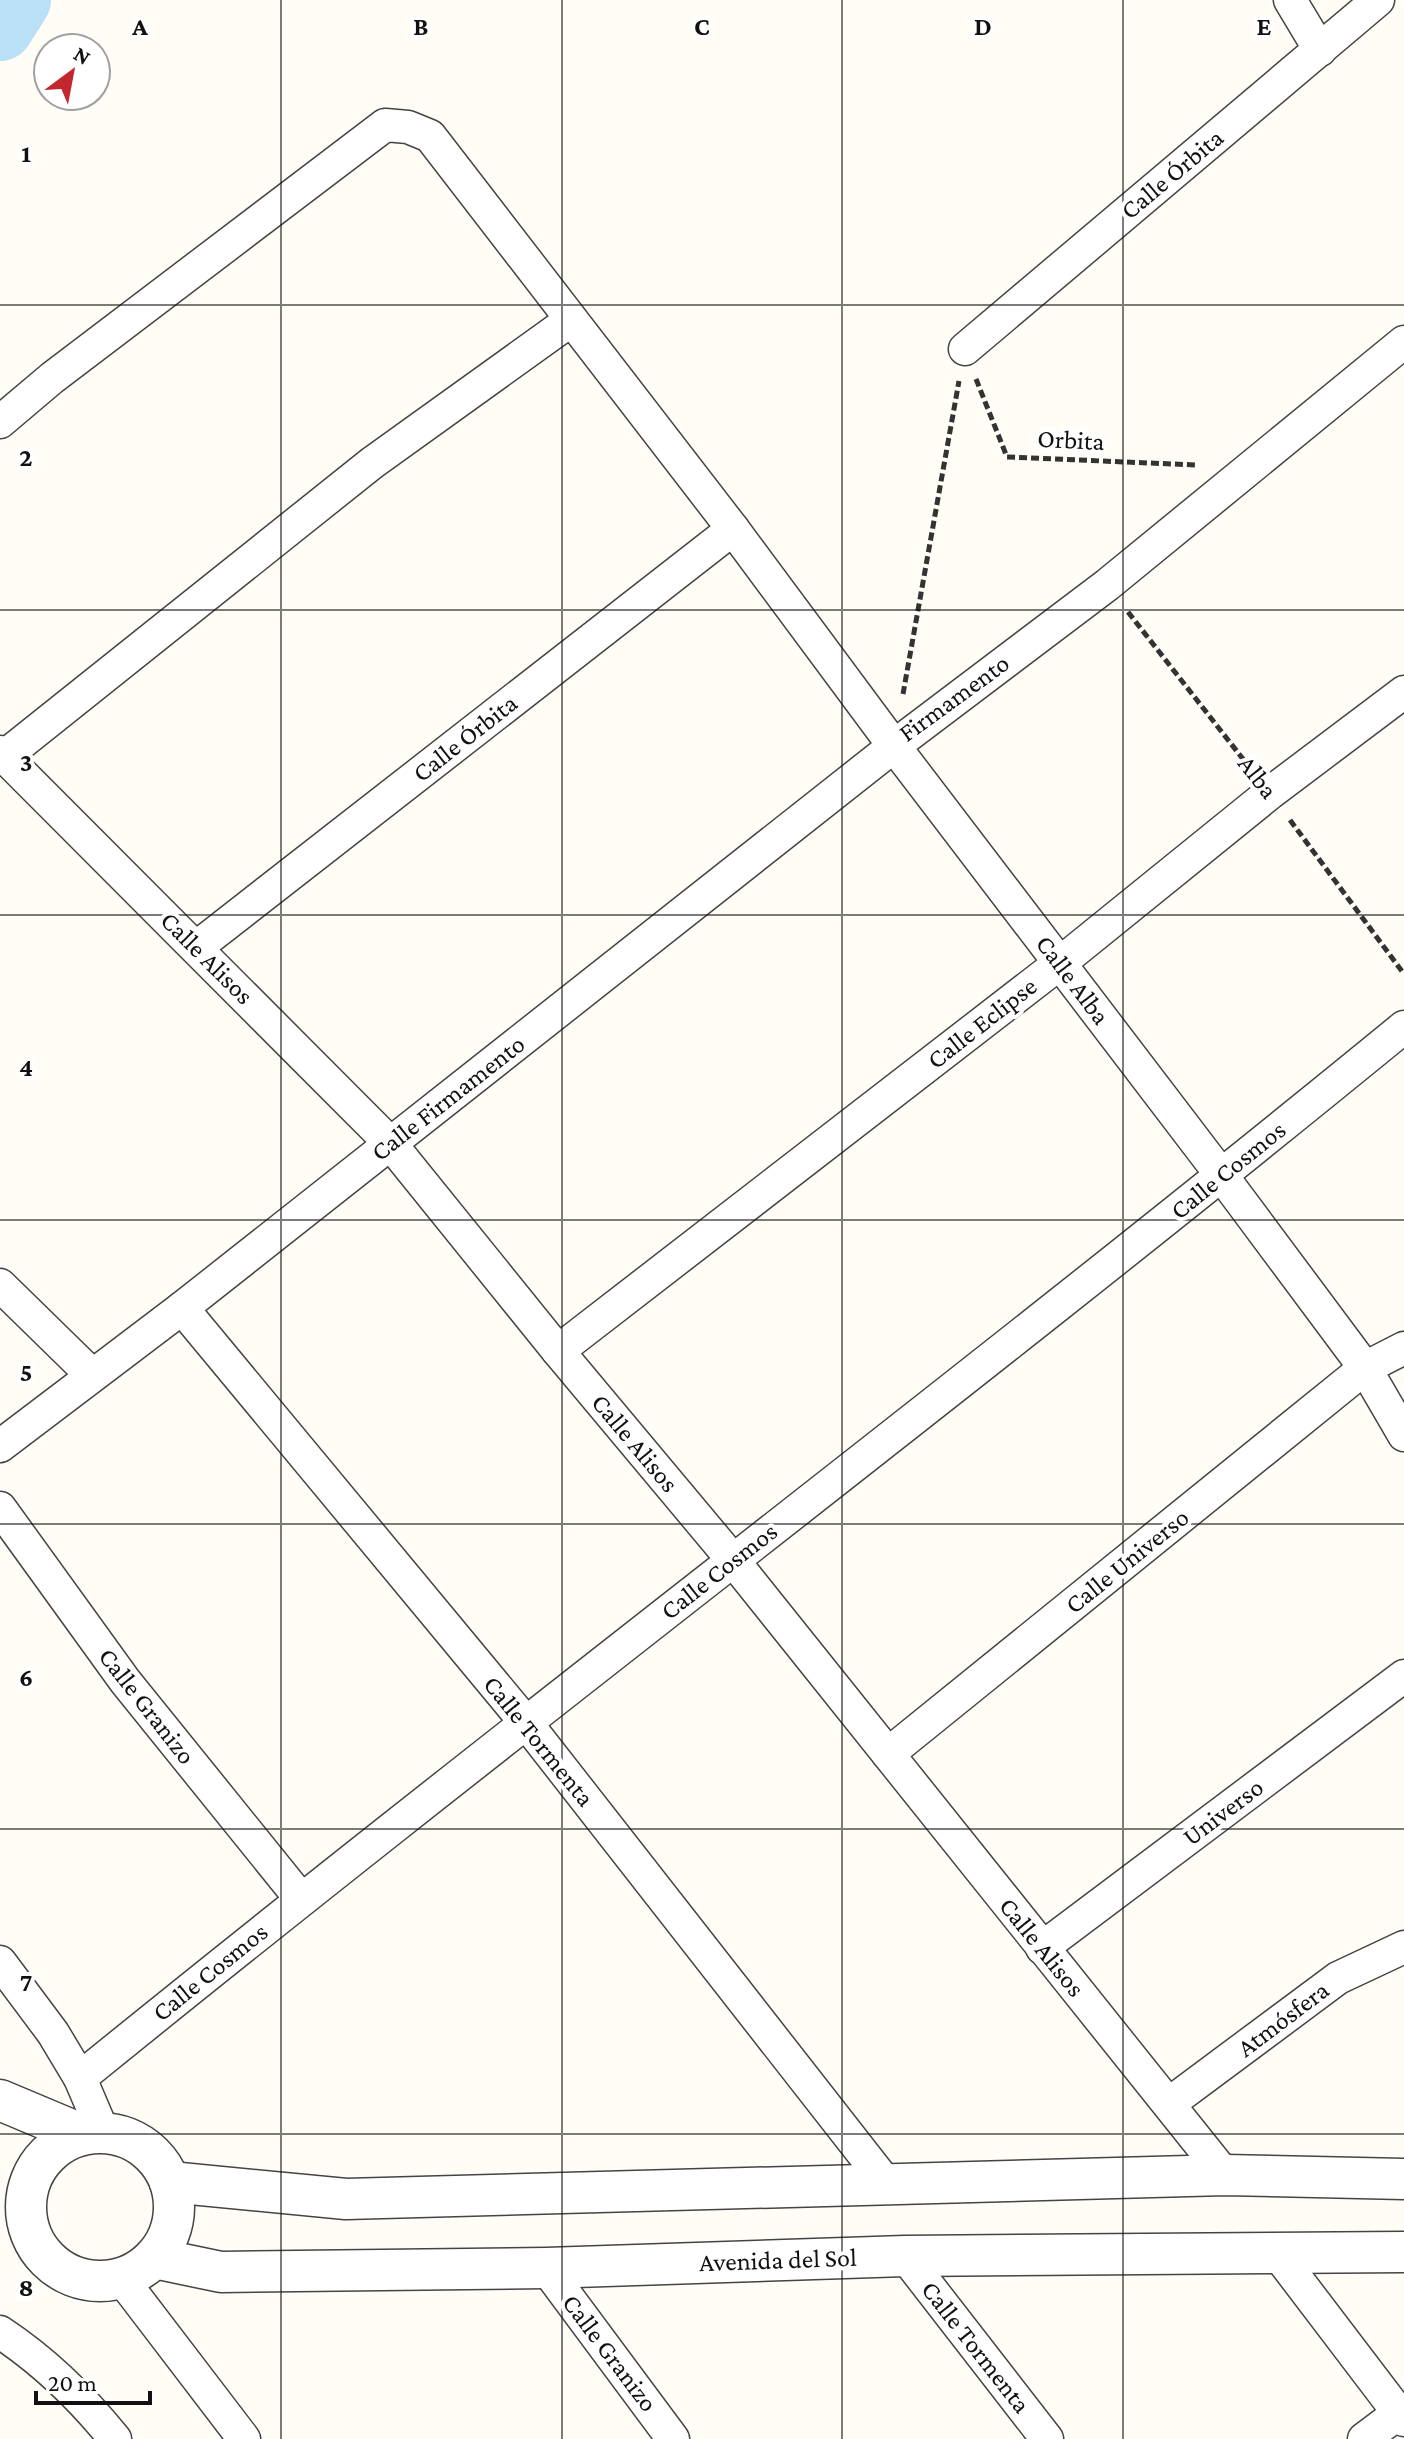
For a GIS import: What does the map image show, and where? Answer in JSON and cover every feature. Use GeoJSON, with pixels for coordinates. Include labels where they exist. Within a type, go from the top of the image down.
{"type":"FeatureCollection","features":[{"type":"Feature","properties":{"kind":"street"},"geometry":{"type":"LineString","coordinates":[[1290,0],[1320,50]]}},
{"type":"Feature","properties":{"kind":"street","name":"Calle Órbita"},"geometry":{"type":"LineString","coordinates":[[965,349],[1378,0]]}},
{"type":"Feature","properties":{"kind":"street","name":"Calle Alba"},"geometry":{"type":"LineString","coordinates":[[0,422],[52,378],[385,125],[408,127],[430,136],[733,529],[1222,1176],[1365,1368],[1404,1435]]}},
{"type":"Feature","properties":{"kind":"street"},"geometry":{"type":"LineString","coordinates":[[2,754],[372,463],[571,320]]}},
{"type":"Feature","properties":{"kind":"street"},"geometry":{"type":"LineString","coordinates":[[1250,468],[1404,342]]}},
{"type":"Feature","properties":{"kind":"street","name":"Firmamento"},"geometry":{"type":"LineString","coordinates":[[894,746],[1107,585],[1250,468]]}},
{"type":"Feature","properties":{"kind":"street","name":"Calle Órbita"},"geometry":{"type":"LineString","coordinates":[[197,947],[733,529]]}},
{"type":"Feature","properties":{"kind":"street","name":"Calle Eclipse"},"geometry":{"type":"LineString","coordinates":[[558,1351],[1060,963],[1270,793],[1404,692]]}},
{"type":"Feature","properties":{"kind":"street","name":"Calle Firmamento"},"geometry":{"type":"LineString","coordinates":[[0,1446],[182,1308],[894,746]]}},
{"type":"Feature","properties":{"kind":"street","name":"Calle Alisos"},"geometry":{"type":"LineString","coordinates":[[2,754],[390,1143],[732,1559],[1225,2175]]}},
{"type":"Feature","properties":{"kind":"street","name":"Calle Cosmos"},"geometry":{"type":"LineString","coordinates":[[80,2078],[301,1899],[1222,1176],[1404,1027]]}},
{"type":"Feature","properties":{"kind":"street"},"geometry":{"type":"LineString","coordinates":[[0,1285],[92,1375]]}},
{"type":"Feature","properties":{"kind":"street","name":"Calle Tormenta"},"geometry":{"type":"LineString","coordinates":[[182,1308],[527,1724],[886,2183]]}},
{"type":"Feature","properties":{"kind":"street","name":"Calle Universo"},"geometry":{"type":"LineString","coordinates":[[888,1754],[1365,1368],[1404,1348]]}},
{"type":"Feature","properties":{"kind":"street","name":"Calle Granizo"},"geometry":{"type":"LineString","coordinates":[[0,1508],[125,1681],[301,1899]]}},
{"type":"Feature","properties":{"kind":"street","name":"Universo"},"geometry":{"type":"LineString","coordinates":[[1042,1948],[1404,1676]]}},
{"type":"Feature","properties":{"kind":"street","name":"Atmósfera"},"geometry":{"type":"LineString","coordinates":[[1170,2103],[1338,1978],[1404,1947]]}},
{"type":"Feature","properties":{"kind":"street"},"geometry":{"type":"LineString","coordinates":[[0,1962],[53,2033],[80,2078],[92,2133]]}},
{"type":"Feature","properties":{"kind":"street"},"geometry":{"type":"LineString","coordinates":[[0,2100],[92,2133],[125,2136],[144,2147],[160,2162],[175,2202],[173,2222],[166,2242],[139,2271],[121,2278],[99,2281],[59,2269],[16,2231],[25,2216],[26,2194],[32,2174],[45,2156],[53,2149],[92,2133]]}},
{"type":"Feature","properties":{"kind":"street"},"geometry":{"type":"LineString","coordinates":[[170,2182],[346,2199],[1225,2175],[1404,2179]]}},
{"type":"Feature","properties":{"kind":"street","name":"Avenida del Sol"},"geometry":{"type":"LineString","coordinates":[[154,2258],[221,2272],[546,2268],[905,2256],[1404,2252]]}},
{"type":"Feature","properties":{"kind":"street"},"geometry":{"type":"LineString","coordinates":[[1277,2253],[1402,2414],[1364,2439]]}},
{"type":"Feature","properties":{"kind":"street","name":"Calle Tormenta"},"geometry":{"type":"LineString","coordinates":[[905,2256],[1047,2439]]}},
{"type":"Feature","properties":{"kind":"street","name":"Calle Granizo"},"geometry":{"type":"LineString","coordinates":[[546,2268],[673,2439]]}},
{"type":"Feature","properties":{"kind":"street"},"geometry":{"type":"LineString","coordinates":[[121,2278],[244,2439]]}},
{"type":"Feature","properties":{"kind":"street"},"geometry":{"type":"LineString","coordinates":[[0,2332],[28,2350],[60,2379],[91,2408],[115,2439]]}},
{"type":"Feature","properties":{"kind":"path","name":"Orbita"},"geometry":{"type":"LineString","coordinates":[[965,349],[1007,457],[1250,468]]}},
{"type":"Feature","properties":{"kind":"path","name":"Firmamento"},"geometry":{"type":"LineString","coordinates":[[894,746],[965,349]]}},
{"type":"Feature","properties":{"kind":"path","name":"Alba"},"geometry":{"type":"LineString","coordinates":[[1107,585],[1270,793],[1404,974]]}},
{"type":"Feature","properties":{"kind":"waterway"},"geometry":{"type":"LineString","coordinates":[[0,27],[17,0]]}}]}
